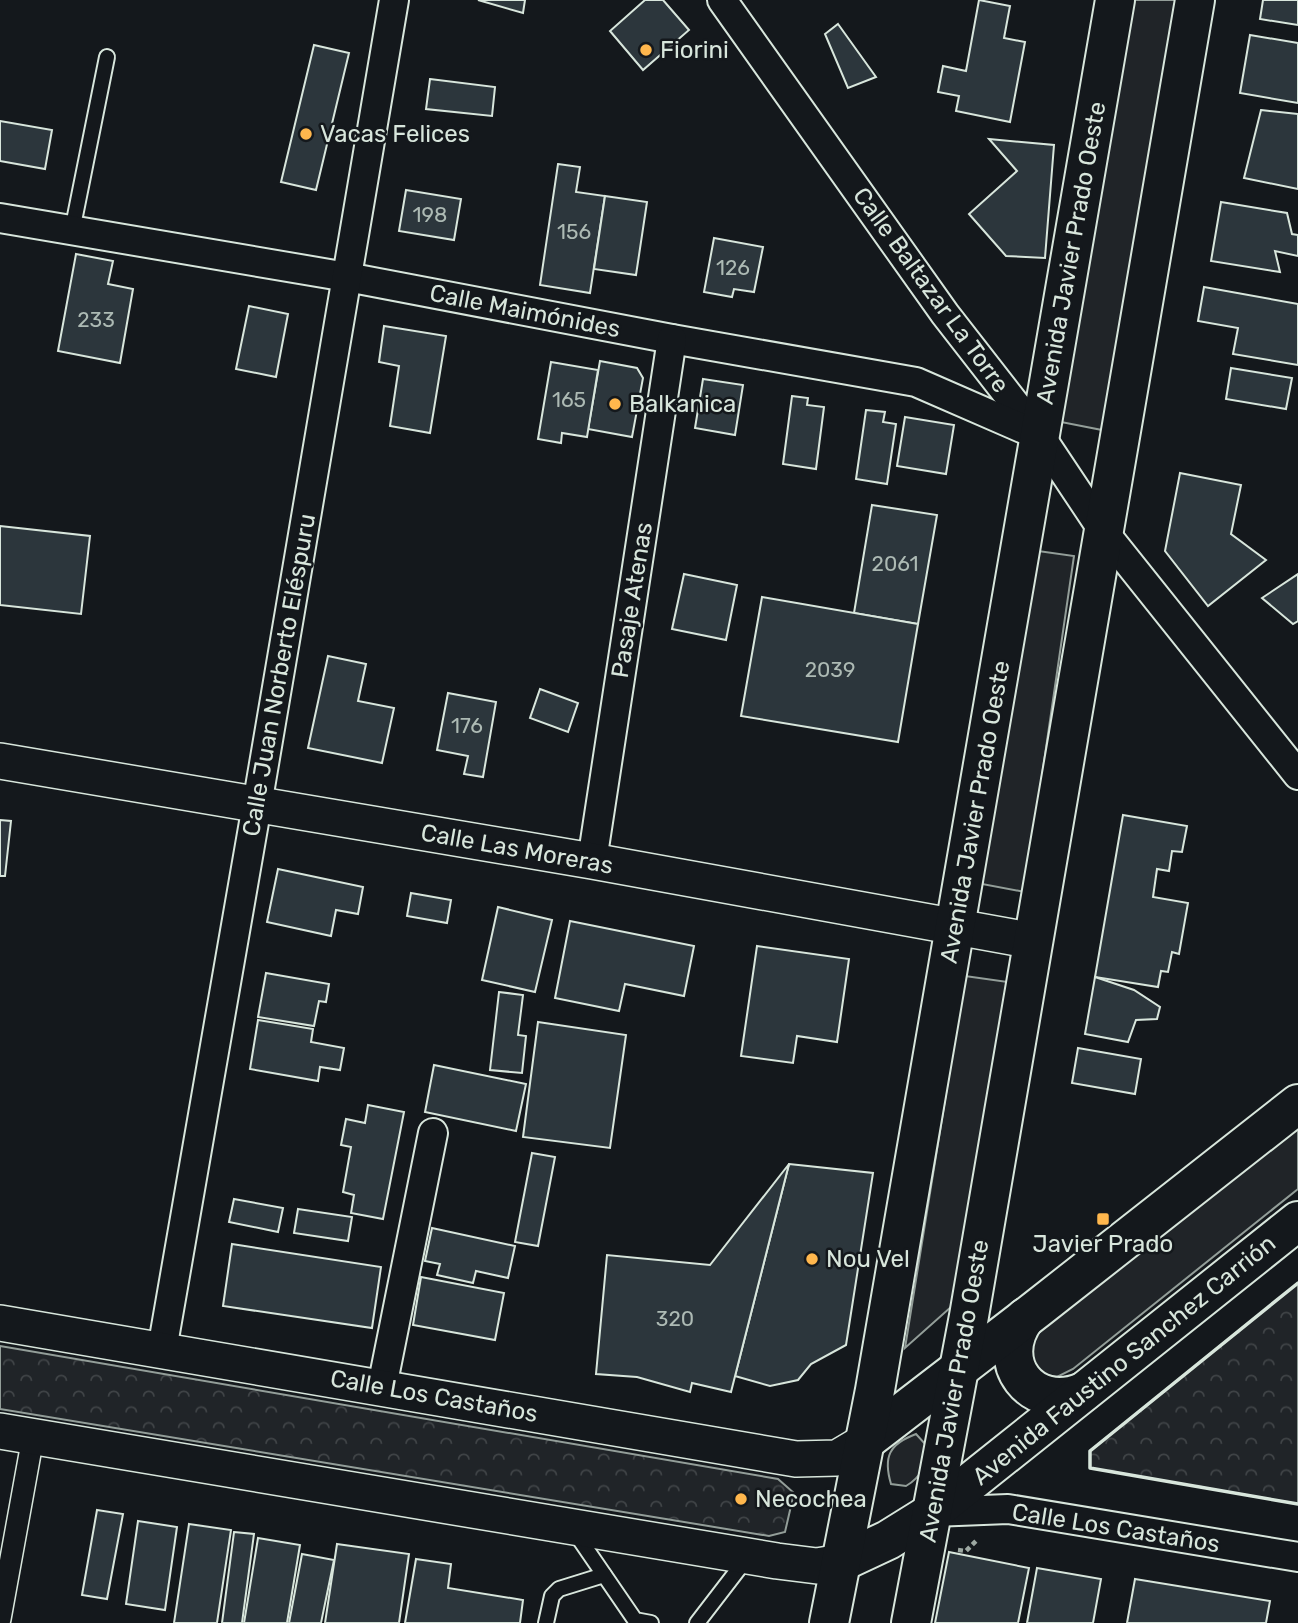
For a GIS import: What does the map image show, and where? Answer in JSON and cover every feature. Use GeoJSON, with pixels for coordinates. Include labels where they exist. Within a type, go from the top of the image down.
{"type":"FeatureCollection","features":[{"type":"Feature","properties":{"kind":"main road","name":"Avenida Javier Prado Oeste"},"geometry":{"type":"LineString","coordinates":[[829,1623],[875,1390],[1115,0]]}},
{"type":"Feature","properties":{"kind":"main road","name":"Avenida Javier Prado Oeste"},"geometry":{"type":"LineString","coordinates":[[911,1623],[960,1368],[1195,0]]}},
{"type":"Feature","properties":{"kind":"main road"},"geometry":{"type":"LineString","coordinates":[[864,1442],[1298,1104]]}},
{"type":"Feature","properties":{"kind":"main road","name":"Avenida Faustino Sanchez Carrión"},"geometry":{"type":"LineString","coordinates":[[841,1562],[888,1541],[933,1512],[1298,1221]]}},
{"type":"Feature","properties":{"kind":"main road"},"geometry":{"type":"LineString","coordinates":[[1025,1318],[1013,1340],[1013,1352],[1019,1374],[1026,1383],[1034,1390],[1053,1397],[1063,1398],[1083,1392]]}},
{"type":"Feature","properties":{"kind":"street","name":"Calle Juan Norberto Eléspuru"},"geometry":{"type":"LineString","coordinates":[[162,1349],[394,0]]}},
{"type":"Feature","properties":{"kind":"street","name":"Calle Baltazar La Torre"},"geometry":{"type":"LineString","coordinates":[[722,0],[946,314],[1040,436],[1104,532],[1298,775]]}},
{"type":"Feature","properties":{"kind":"street","name":"Calle Maimónides"},"geometry":{"type":"LineString","coordinates":[[0,218],[347,277],[671,339],[916,382],[1040,436]]}},
{"type":"Feature","properties":{"kind":"street","name":"Pasaje Atenas"},"geometry":{"type":"LineString","coordinates":[[592,861],[671,339]]}},
{"type":"Feature","properties":{"kind":"street","name":"Calle Las Moreras"},"geometry":{"type":"LineString","coordinates":[[0,761],[592,861],[1034,941]]}},
{"type":"Feature","properties":{"kind":"street"},"geometry":{"type":"LineString","coordinates":[[382,1388],[433,1133]]}},
{"type":"Feature","properties":{"kind":"street","name":"Calle Los Castaños"},"geometry":{"type":"LineString","coordinates":[[0,1323],[796,1459],[838,1458],[864,1442]]}},
{"type":"Feature","properties":{"kind":"street"},"geometry":{"type":"LineString","coordinates":[[0,1619],[17,1434],[748,1556],[817,1566],[841,1562]]}},
{"type":"Feature","properties":{"kind":"street","name":"Calle Los Castaños"},"geometry":{"type":"LineString","coordinates":[[933,1512],[1008,1509],[1298,1557]]}},
{"type":"Feature","properties":{"kind":"lane"},"geometry":{"type":"LineString","coordinates":[[72,231],[107,57]]}},
{"type":"Feature","properties":{"kind":"lane"},"geometry":{"type":"LineString","coordinates":[[571,1527],[635,1620],[651,1623]]}},
{"type":"Feature","properties":{"kind":"lane"},"geometry":{"type":"LineString","coordinates":[[697,1623],[748,1556]]}},
{"type":"Feature","properties":{"kind":"lane"},"geometry":{"type":"LineString","coordinates":[[546,1623],[552,1596],[559,1589],[604,1575]]}},
{"type":"Feature","properties":{"kind":"green space"},"geometry":{"type":"Polygon","coordinates":[[[1134,0],[1176,0],[1102,430],[1061,422],[1134,0]]]}},
{"type":"Feature","properties":{"kind":"green space"},"geometry":{"type":"Polygon","coordinates":[[[1031,550],[1074,556],[1025,892],[982,884],[1031,550]]]}},
{"type":"Feature","properties":{"kind":"green space"},"geometry":{"type":"Polygon","coordinates":[[[965,976],[1015,983],[951,1307],[905,1348],[965,976]]]}},
{"type":"Feature","properties":{"kind":"green space"},"geometry":{"type":"Polygon","coordinates":[[[1298,1126],[1298,1189],[1073,1369],[1053,1379],[1032,1371],[1025,1352],[1035,1334],[1298,1126]]]}},
{"type":"Feature","properties":{"kind":"green space"},"geometry":{"type":"Polygon","coordinates":[[[1298,1283],[1298,1504],[1090,1468],[1090,1451],[1298,1283]]]}},
{"type":"Feature","properties":{"kind":"green space"},"geometry":{"type":"Polygon","coordinates":[[[0,1346],[778,1479],[794,1493],[785,1532],[769,1536],[0,1409],[0,1346]]]}},
{"type":"Feature","properties":{"kind":"green space"},"geometry":{"type":"Polygon","coordinates":[[[916,1434],[927,1446],[922,1469],[906,1486],[891,1484],[888,1466],[890,1453],[900,1442],[916,1434]]]}},
{"type":"Feature","properties":{"kind":"building"},"geometry":{"type":"Polygon","coordinates":[[[478,0],[525,0],[523,13],[478,0]]]}},
{"type":"Feature","properties":{"kind":"building","name":"Fiorini"},"geometry":{"type":"Polygon","coordinates":[[[645,0],[663,0],[689,30],[643,70],[610,31],[645,0]]]}},
{"type":"Feature","properties":{"kind":"building"},"geometry":{"type":"Polygon","coordinates":[[[979,0],[1010,6],[1004,38],[1025,42],[1010,122],[956,111],[959,96],[938,92],[943,66],[966,71],[979,0]]]}},
{"type":"Feature","properties":{"kind":"building"},"geometry":{"type":"Polygon","coordinates":[[[1263,0],[1298,0],[1298,25],[1260,19],[1263,0]]]}},
{"type":"Feature","properties":{"kind":"building"},"geometry":{"type":"Polygon","coordinates":[[[838,24],[876,77],[848,88],[825,34],[838,24]]]}},
{"type":"Feature","properties":{"kind":"building"},"geometry":{"type":"Polygon","coordinates":[[[1250,35],[1298,43],[1298,103],[1240,93],[1250,35]]]}},
{"type":"Feature","properties":{"kind":"building"},"geometry":{"type":"Polygon","coordinates":[[[314,45],[349,53],[316,190],[281,182],[314,45]]]}},
{"type":"Feature","properties":{"kind":"building"},"geometry":{"type":"Polygon","coordinates":[[[430,79],[495,87],[492,116],[426,109],[430,79]]]}},
{"type":"Feature","properties":{"kind":"building"},"geometry":{"type":"Polygon","coordinates":[[[1261,110],[1298,114],[1298,189],[1244,178],[1261,110]]]}},
{"type":"Feature","properties":{"kind":"building"},"geometry":{"type":"Polygon","coordinates":[[[0,121],[52,130],[45,169],[0,161],[0,121]]]}},
{"type":"Feature","properties":{"kind":"building"},"geometry":{"type":"Polygon","coordinates":[[[989,139],[1054,145],[1045,258],[1006,256],[969,214],[1017,171],[989,139]]]}},
{"type":"Feature","properties":{"kind":"building"},"geometry":{"type":"Polygon","coordinates":[[[558,164],[580,167],[576,192],[605,196],[590,293],[540,285],[558,164]]]}},
{"type":"Feature","properties":{"kind":"building"},"geometry":{"type":"Polygon","coordinates":[[[406,190],[461,199],[454,240],[399,231],[406,190]]]}},
{"type":"Feature","properties":{"kind":"building"},"geometry":{"type":"Polygon","coordinates":[[[605,196],[647,202],[636,275],[594,269],[605,196]]]}},
{"type":"Feature","properties":{"kind":"building"},"geometry":{"type":"Polygon","coordinates":[[[1221,202],[1287,213],[1292,234],[1298,235],[1298,256],[1275,251],[1280,272],[1211,261],[1221,202]]]}},
{"type":"Feature","properties":{"kind":"building"},"geometry":{"type":"Polygon","coordinates":[[[714,238],[763,247],[754,292],[734,289],[732,297],[704,292],[714,238]]]}},
{"type":"Feature","properties":{"kind":"building"},"geometry":{"type":"Polygon","coordinates":[[[76,254],[113,261],[108,284],[133,289],[120,363],[58,351],[76,254]]]}},
{"type":"Feature","properties":{"kind":"building"},"geometry":{"type":"Polygon","coordinates":[[[1204,287],[1298,304],[1298,365],[1233,354],[1238,328],[1198,321],[1204,287]]]}},
{"type":"Feature","properties":{"kind":"building"},"geometry":{"type":"Polygon","coordinates":[[[249,306],[288,314],[276,377],[236,369],[249,306]]]}},
{"type":"Feature","properties":{"kind":"building"},"geometry":{"type":"Polygon","coordinates":[[[384,326],[446,336],[430,433],[390,426],[399,366],[379,362],[384,326]]]}},
{"type":"Feature","properties":{"kind":"building","name":"Balkanica"},"geometry":{"type":"Polygon","coordinates":[[[600,361],[637,368],[643,378],[632,437],[588,429],[600,361]]]}},
{"type":"Feature","properties":{"kind":"building"},"geometry":{"type":"Polygon","coordinates":[[[551,362],[598,370],[587,437],[562,433],[561,443],[538,439],[551,362]]]}},
{"type":"Feature","properties":{"kind":"building"},"geometry":{"type":"Polygon","coordinates":[[[1231,368],[1292,378],[1286,409],[1226,399],[1231,368]]]}},
{"type":"Feature","properties":{"kind":"building"},"geometry":{"type":"Polygon","coordinates":[[[703,379],[743,385],[735,435],[695,428],[703,379]]]}},
{"type":"Feature","properties":{"kind":"building"},"geometry":{"type":"Polygon","coordinates":[[[792,396],[808,398],[807,405],[824,407],[816,469],[783,464],[792,396]]]}},
{"type":"Feature","properties":{"kind":"building"},"geometry":{"type":"Polygon","coordinates":[[[866,410],[885,412],[883,422],[896,424],[887,484],[856,479],[866,410]]]}},
{"type":"Feature","properties":{"kind":"building"},"geometry":{"type":"Polygon","coordinates":[[[905,417],[954,425],[946,474],[897,466],[905,417]]]}},
{"type":"Feature","properties":{"kind":"building"},"geometry":{"type":"Polygon","coordinates":[[[1180,473],[1241,485],[1231,534],[1266,560],[1208,606],[1165,551],[1180,473]]]}},
{"type":"Feature","properties":{"kind":"building"},"geometry":{"type":"Polygon","coordinates":[[[872,505],[937,515],[918,624],[854,613],[872,505]]]}},
{"type":"Feature","properties":{"kind":"building"},"geometry":{"type":"Polygon","coordinates":[[[0,526],[90,536],[81,614],[0,605],[0,526]]]}},
{"type":"Feature","properties":{"kind":"building"},"geometry":{"type":"Polygon","coordinates":[[[684,574],[737,585],[726,640],[672,629],[684,574]]]}},
{"type":"Feature","properties":{"kind":"building"},"geometry":{"type":"Polygon","coordinates":[[[1298,574],[1298,621],[1293,624],[1262,598],[1298,574]]]}},
{"type":"Feature","properties":{"kind":"building"},"geometry":{"type":"Polygon","coordinates":[[[762,597],[918,624],[898,742],[741,716],[762,597]]]}},
{"type":"Feature","properties":{"kind":"building"},"geometry":{"type":"Polygon","coordinates":[[[328,656],[366,664],[358,701],[394,708],[382,763],[308,748],[328,656]]]}},
{"type":"Feature","properties":{"kind":"building"},"geometry":{"type":"Polygon","coordinates":[[[540,689],[578,703],[568,732],[530,718],[540,689]]]}},
{"type":"Feature","properties":{"kind":"building"},"geometry":{"type":"Polygon","coordinates":[[[448,693],[496,702],[483,777],[464,774],[468,756],[437,750],[448,693]]]}},
{"type":"Feature","properties":{"kind":"building"},"geometry":{"type":"Polygon","coordinates":[[[1123,815],[1187,826],[1182,852],[1172,851],[1169,871],[1157,869],[1153,897],[1188,903],[1179,954],[1172,952],[1168,972],[1161,971],[1158,987],[1095,977],[1123,815]]]}},
{"type":"Feature","properties":{"kind":"building"},"geometry":{"type":"Polygon","coordinates":[[[0,820],[11,821],[5,876],[0,876],[0,820]]]}},
{"type":"Feature","properties":{"kind":"building"},"geometry":{"type":"Polygon","coordinates":[[[278,869],[363,887],[358,914],[336,910],[331,936],[267,922],[278,869]]]}},
{"type":"Feature","properties":{"kind":"building"},"geometry":{"type":"Polygon","coordinates":[[[411,893],[451,900],[447,923],[407,916],[411,893]]]}},
{"type":"Feature","properties":{"kind":"building"},"geometry":{"type":"Polygon","coordinates":[[[498,907],[552,920],[535,992],[482,980],[498,907]]]}},
{"type":"Feature","properties":{"kind":"building"},"geometry":{"type":"Polygon","coordinates":[[[570,921],[694,946],[684,996],[625,984],[619,1011],[555,998],[570,921]]]}},
{"type":"Feature","properties":{"kind":"building"},"geometry":{"type":"Polygon","coordinates":[[[757,946],[849,959],[837,1042],[797,1036],[793,1063],[741,1056],[757,946]]]}},
{"type":"Feature","properties":{"kind":"building"},"geometry":{"type":"Polygon","coordinates":[[[266,973],[329,984],[326,1002],[319,1001],[314,1026],[258,1017],[266,973]]]}},
{"type":"Feature","properties":{"kind":"building"},"geometry":{"type":"Polygon","coordinates":[[[1095,977],[1134,990],[1160,1007],[1157,1019],[1136,1020],[1128,1042],[1085,1034],[1095,977]]]}},
{"type":"Feature","properties":{"kind":"building"},"geometry":{"type":"Polygon","coordinates":[[[499,992],[523,995],[518,1035],[526,1036],[522,1073],[490,1070],[499,992]]]}},
{"type":"Feature","properties":{"kind":"building"},"geometry":{"type":"Polygon","coordinates":[[[258,1020],[313,1029],[311,1042],[344,1048],[340,1070],[320,1067],[318,1081],[250,1069],[258,1020]]]}},
{"type":"Feature","properties":{"kind":"building"},"geometry":{"type":"Polygon","coordinates":[[[538,1022],[626,1035],[610,1148],[523,1137],[538,1022]]]}},
{"type":"Feature","properties":{"kind":"building"},"geometry":{"type":"Polygon","coordinates":[[[1078,1048],[1141,1059],[1135,1094],[1072,1083],[1078,1048]]]}},
{"type":"Feature","properties":{"kind":"building"},"geometry":{"type":"Polygon","coordinates":[[[434,1065],[526,1084],[516,1131],[425,1112],[434,1065]]]}},
{"type":"Feature","properties":{"kind":"building"},"geometry":{"type":"Polygon","coordinates":[[[368,1105],[404,1112],[383,1219],[351,1213],[354,1195],[343,1192],[351,1147],[341,1145],[346,1119],[365,1123],[368,1105]]]}},
{"type":"Feature","properties":{"kind":"building"},"geometry":{"type":"Polygon","coordinates":[[[532,1153],[555,1157],[538,1246],[515,1242],[532,1153]]]}},
{"type":"Feature","properties":{"kind":"building","name":"Nou Vel"},"geometry":{"type":"Polygon","coordinates":[[[789,1164],[873,1173],[846,1345],[811,1364],[798,1380],[770,1386],[735,1376],[789,1164]]]}},
{"type":"Feature","properties":{"kind":"building"},"geometry":{"type":"Polygon","coordinates":[[[789,1164],[731,1392],[692,1383],[690,1392],[637,1377],[596,1374],[607,1255],[710,1265],[789,1164]]]}},
{"type":"Feature","properties":{"kind":"building"},"geometry":{"type":"Polygon","coordinates":[[[234,1199],[283,1208],[278,1232],[229,1222],[234,1199]]]}},
{"type":"Feature","properties":{"kind":"building"},"geometry":{"type":"Polygon","coordinates":[[[298,1209],[352,1217],[348,1241],[294,1233],[298,1209]]]}},
{"type":"Feature","properties":{"kind":"building"},"geometry":{"type":"Polygon","coordinates":[[[432,1228],[515,1246],[508,1278],[476,1271],[473,1283],[437,1275],[440,1264],[425,1261],[432,1228]]]}},
{"type":"Feature","properties":{"kind":"building"},"geometry":{"type":"Polygon","coordinates":[[[232,1244],[381,1267],[372,1328],[223,1306],[232,1244]]]}},
{"type":"Feature","properties":{"kind":"building"},"geometry":{"type":"Polygon","coordinates":[[[421,1277],[504,1293],[495,1340],[413,1325],[421,1277]]]}},
{"type":"Feature","properties":{"kind":"building"},"geometry":{"type":"Polygon","coordinates":[[[97,1510],[123,1514],[107,1599],[82,1595],[97,1510]]]}},
{"type":"Feature","properties":{"kind":"building"},"geometry":{"type":"Polygon","coordinates":[[[138,1521],[177,1527],[165,1610],[126,1604],[138,1521]]]}},
{"type":"Feature","properties":{"kind":"building"},"geometry":{"type":"Polygon","coordinates":[[[189,1524],[231,1530],[217,1623],[174,1623],[189,1524]]]}},
{"type":"Feature","properties":{"kind":"building"},"geometry":{"type":"Polygon","coordinates":[[[234,1532],[254,1534],[242,1623],[222,1623],[234,1532]]]}},
{"type":"Feature","properties":{"kind":"building"},"geometry":{"type":"Polygon","coordinates":[[[258,1538],[300,1545],[287,1623],[244,1623],[258,1538]]]}},
{"type":"Feature","properties":{"kind":"building"},"geometry":{"type":"Polygon","coordinates":[[[337,1544],[409,1554],[399,1623],[325,1623],[337,1544]]]}},
{"type":"Feature","properties":{"kind":"building"},"geometry":{"type":"Polygon","coordinates":[[[949,1552],[1029,1568],[1018,1623],[935,1623],[949,1552]]]}},
{"type":"Feature","properties":{"kind":"building"},"geometry":{"type":"Polygon","coordinates":[[[302,1554],[334,1560],[321,1623],[289,1623],[302,1554]]]}},
{"type":"Feature","properties":{"kind":"building"},"geometry":{"type":"Polygon","coordinates":[[[416,1559],[451,1564],[448,1588],[523,1600],[520,1623],[405,1623],[416,1559]]]}},
{"type":"Feature","properties":{"kind":"building"},"geometry":{"type":"Polygon","coordinates":[[[1037,1568],[1101,1579],[1093,1623],[1027,1623],[1037,1568]]]}},
{"type":"Feature","properties":{"kind":"building"},"geometry":{"type":"Polygon","coordinates":[[[1135,1579],[1270,1601],[1266,1623],[1127,1623],[1135,1579]]]}},
{"type":"Feature","properties":{"kind":"wall"},"geometry":{"type":"LineString","coordinates":[[1298,1283],[1090,1451],[1090,1468],[1298,1504]]}},
{"type":"Feature","properties":{"kind":"place","name":"Fiorini"},"geometry":{"type":"Point","coordinates":[646,50]}},
{"type":"Feature","properties":{"kind":"place","name":"Vacas Felices"},"geometry":{"type":"Point","coordinates":[306,134]}},
{"type":"Feature","properties":{"kind":"place","name":"Balkanica"},"geometry":{"type":"Point","coordinates":[615,404]}},
{"type":"Feature","properties":{"kind":"place","name":"Javier Prado"},"geometry":{"type":"Point","coordinates":[1103,1219]}},
{"type":"Feature","properties":{"kind":"place","name":"Nou Vel"},"geometry":{"type":"Point","coordinates":[812,1259]}},
{"type":"Feature","properties":{"kind":"place","name":"Necochea"},"geometry":{"type":"Point","coordinates":[741,1499]}}]}
